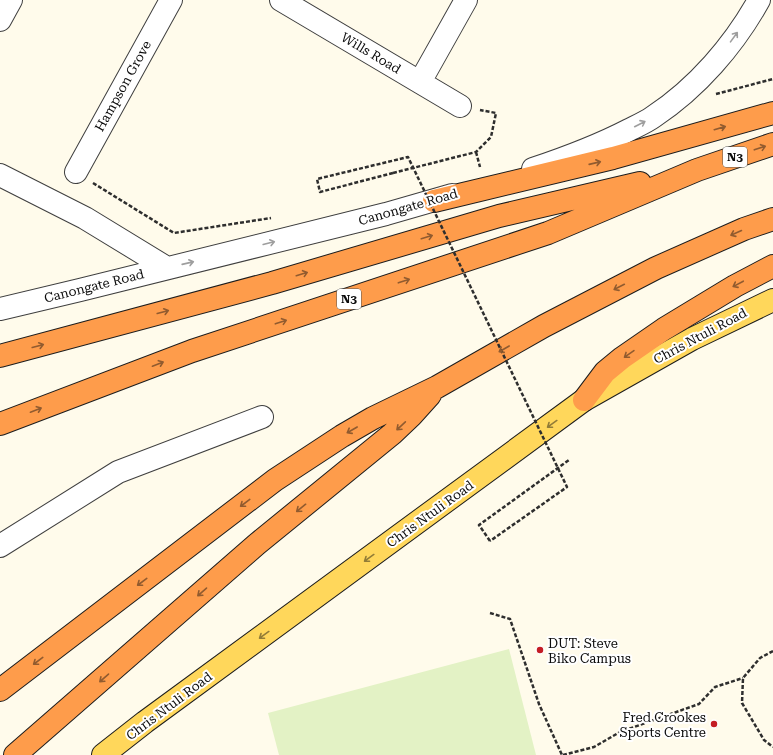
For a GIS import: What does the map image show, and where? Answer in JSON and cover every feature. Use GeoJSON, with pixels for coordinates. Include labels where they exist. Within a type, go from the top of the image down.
{"type":"FeatureCollection","features":[{"type":"Feature","properties":{"kind":"highway"},"geometry":{"type":"LineString","coordinates":[[428,191],[613,158],[773,113]]}},
{"type":"Feature","properties":{"kind":"highway","name":"N3"},"geometry":{"type":"LineString","coordinates":[[0,424],[192,351],[548,233],[697,170],[773,144]]}},
{"type":"Feature","properties":{"kind":"highway"},"geometry":{"type":"LineString","coordinates":[[0,356],[272,283],[499,216],[697,170]]}},
{"type":"Feature","properties":{"kind":"highway"},"geometry":{"type":"LineString","coordinates":[[0,690],[275,480],[342,436],[373,418],[437,387],[544,326],[656,268],[744,229],[773,219]]}},
{"type":"Feature","properties":{"kind":"highway"},"geometry":{"type":"LineString","coordinates":[[584,400],[605,372],[622,358],[735,286],[773,266]]}},
{"type":"Feature","properties":{"kind":"highway"},"geometry":{"type":"LineString","coordinates":[[15,755],[257,544],[392,434],[412,415],[437,387]]}},
{"type":"Feature","properties":{"kind":"main road","name":"Chris Ntuli Road"},"geometry":{"type":"LineString","coordinates":[[103,755],[152,717],[584,400],[692,339],[773,300]]}},
{"type":"Feature","properties":{"kind":"street"},"geometry":{"type":"LineString","coordinates":[[0,20],[11,0]]}},
{"type":"Feature","properties":{"kind":"street","name":"Hampson Grove"},"geometry":{"type":"LineString","coordinates":[[76,172],[171,0]]}},
{"type":"Feature","properties":{"kind":"street","name":"Wills Road"},"geometry":{"type":"LineString","coordinates":[[281,0],[460,106]]}},
{"type":"Feature","properties":{"kind":"street"},"geometry":{"type":"LineString","coordinates":[[420,82],[466,0]]}},
{"type":"Feature","properties":{"kind":"street","name":"Canongate Road"},"geometry":{"type":"LineString","coordinates":[[0,309],[386,214],[428,191],[544,165],[594,147],[653,118],[689,90],[733,39],[759,0]]}},
{"type":"Feature","properties":{"kind":"street"},"geometry":{"type":"LineString","coordinates":[[0,175],[85,218],[166,268]]}},
{"type":"Feature","properties":{"kind":"street"},"geometry":{"type":"LineString","coordinates":[[0,546],[118,472],[262,417]]}},
{"type":"Feature","properties":{"kind":"path"},"geometry":{"type":"LineString","coordinates":[[460,106],[496,113],[491,136],[476,152],[459,156],[415,168],[408,170],[320,192],[317,178],[408,158],[413,168],[416,176],[454,253],[532,416],[567,487],[490,542],[479,525],[569,460]]}},
{"type":"Feature","properties":{"kind":"path"},"geometry":{"type":"LineString","coordinates":[[476,152],[482,171]]}},
{"type":"Feature","properties":{"kind":"path"},"geometry":{"type":"LineString","coordinates":[[76,172],[174,234],[274,218]]}},
{"type":"Feature","properties":{"kind":"path"},"geometry":{"type":"LineString","coordinates":[[490,613],[510,619],[539,704],[562,755],[594,747],[620,732],[699,704],[715,687],[743,678],[760,658],[773,651]]}},
{"type":"Feature","properties":{"kind":"path"},"geometry":{"type":"LineString","coordinates":[[743,678],[742,703],[764,740],[773,747]]}},
{"type":"Feature","properties":{"kind":"green space"},"geometry":{"type":"Polygon","coordinates":[[[509,649],[536,755],[279,755],[268,713],[509,649]]]}},
{"type":"Feature","properties":{"kind":"place","name":"DUT: Steve Biko Campus"},"geometry":{"type":"Point","coordinates":[540,650]}},
{"type":"Feature","properties":{"kind":"place","name":"Fred Crookes Sports Centre"},"geometry":{"type":"Point","coordinates":[714,724]}}]}
